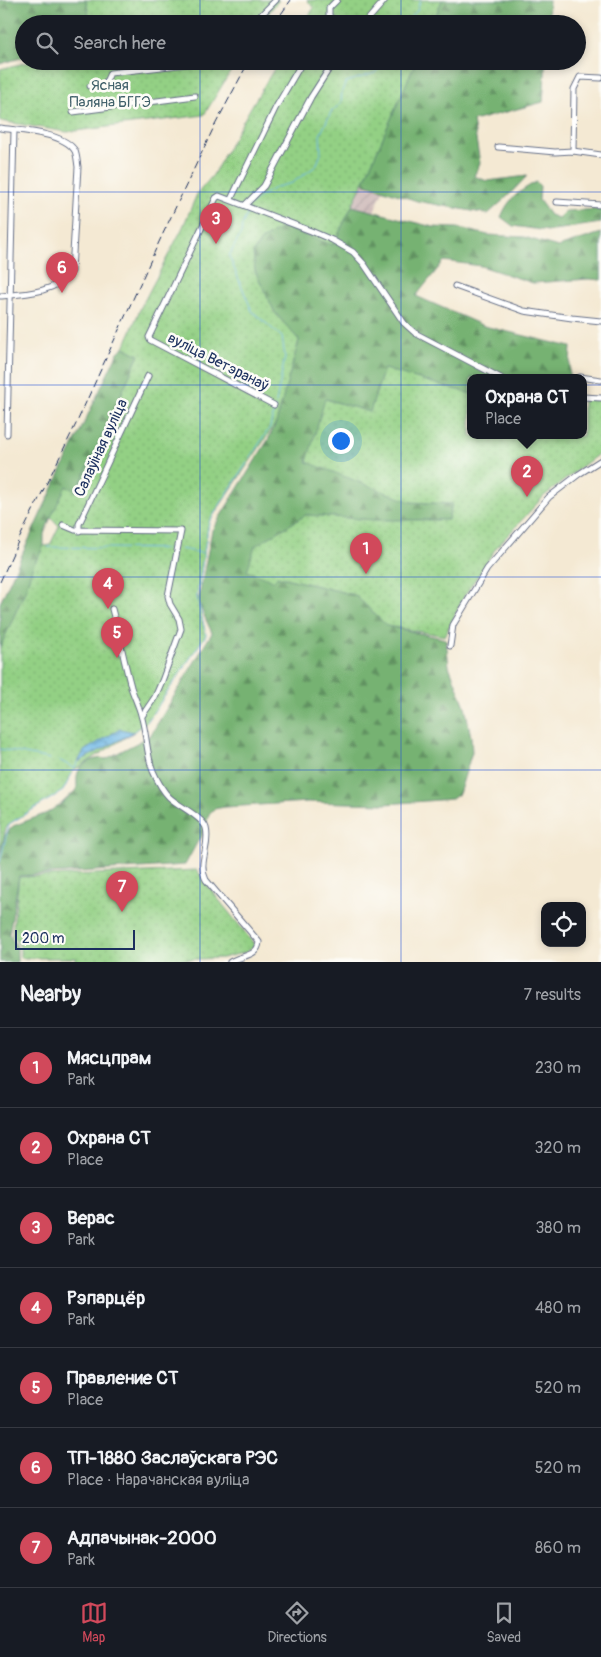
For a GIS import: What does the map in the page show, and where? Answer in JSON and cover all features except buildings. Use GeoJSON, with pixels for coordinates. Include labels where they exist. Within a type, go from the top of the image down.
{"type":"FeatureCollection","features":[{"type":"Feature","properties":{"kind":"street"},"geometry":{"type":"LineString","coordinates":[[262,15],[276,0]]}},
{"type":"Feature","properties":{"kind":"street"},"geometry":{"type":"LineString","coordinates":[[330,15],[329,8],[336,0]]}},
{"type":"Feature","properties":{"kind":"street"},"geometry":{"type":"LineString","coordinates":[[372,15],[385,0]]}},
{"type":"Feature","properties":{"kind":"street"},"geometry":{"type":"LineString","coordinates":[[90,86],[105,84],[110,73],[138,70]]}},
{"type":"Feature","properties":{"kind":"street"},"geometry":{"type":"LineString","coordinates":[[298,70],[276,107],[231,199],[332,240],[353,252],[364,264],[404,323],[416,333],[493,374]]}},
{"type":"Feature","properties":{"kind":"street"},"geometry":{"type":"LineString","coordinates":[[245,205],[264,186],[311,97],[328,70]]}},
{"type":"Feature","properties":{"kind":"street"},"geometry":{"type":"LineString","coordinates":[[573,151],[574,89],[580,77],[601,78]]}},
{"type":"Feature","properties":{"kind":"street"},"geometry":{"type":"LineString","coordinates":[[73,112],[195,96]]}},
{"type":"Feature","properties":{"kind":"street"},"geometry":{"type":"LineString","coordinates":[[0,128],[53,137],[68,144],[74,150],[78,166],[72,271],[67,278],[50,289],[0,296]]}},
{"type":"Feature","properties":{"kind":"street"},"geometry":{"type":"LineString","coordinates":[[7,434],[14,130]]}},
{"type":"Feature","properties":{"kind":"street"},"geometry":{"type":"LineString","coordinates":[[498,147],[554,152],[573,151],[601,155]]}},
{"type":"Feature","properties":{"kind":"street","name":"вуліца Ветэранаў"},"geometry":{"type":"LineString","coordinates":[[231,199],[222,196],[216,198],[161,312],[150,337],[151,342],[274,405]]}},
{"type":"Feature","properties":{"kind":"street"},"geometry":{"type":"LineString","coordinates":[[557,202],[601,205]]}},
{"type":"Feature","properties":{"kind":"street"},"geometry":{"type":"LineString","coordinates":[[455,286],[524,311],[601,320]]}},
{"type":"Feature","properties":{"kind":"street","name":"Салаўіная вуліца"},"geometry":{"type":"LineString","coordinates":[[79,530],[79,524],[148,376]]}},
{"type":"Feature","properties":{"kind":"street"},"geometry":{"type":"LineString","coordinates":[[587,378],[601,380]]}},
{"type":"Feature","properties":{"kind":"street"},"geometry":{"type":"LineString","coordinates":[[587,397],[601,398]]}},
{"type":"Feature","properties":{"kind":"street"},"geometry":{"type":"LineString","coordinates":[[450,646],[454,626],[466,602],[488,569],[549,497],[601,460]]}},
{"type":"Feature","properties":{"kind":"street"},"geometry":{"type":"LineString","coordinates":[[63,525],[72,530],[181,531],[168,596],[170,604],[179,620],[181,630],[162,681],[142,716]]}},
{"type":"Feature","properties":{"kind":"street"},"geometry":{"type":"LineString","coordinates":[[112,609],[132,689],[142,716],[153,771],[161,787],[169,797],[203,822],[208,840],[202,865],[206,880],[259,942],[254,953],[230,962]]}},
{"type":"Feature","properties":{"kind":"shaded area"},"geometry":{"type":"Polygon","coordinates":[[[363,183],[383,190],[374,212],[352,206],[363,183]]]}},
{"type":"Feature","properties":{"kind":"green space"},"geometry":{"type":"Polygon","coordinates":[[[0,0],[86,0],[90,15],[15,15],[15,60],[0,64],[0,0]]]}},
{"type":"Feature","properties":{"kind":"green space"},"geometry":{"type":"Polygon","coordinates":[[[86,0],[279,0],[267,15],[89,15],[86,0]]]}},
{"type":"Feature","properties":{"kind":"green space"},"geometry":{"type":"Polygon","coordinates":[[[307,0],[442,0],[436,15],[309,15],[314,8],[307,0]]]}},
{"type":"Feature","properties":{"kind":"green space"},"geometry":{"type":"Polygon","coordinates":[[[442,0],[549,0],[548,15],[436,15],[442,0]]]}},
{"type":"Feature","properties":{"kind":"green space","name":"Ясная Паляна БГГЭ"},"geometry":{"type":"Polygon","coordinates":[[[15,65],[15,70],[232,70],[204,115],[67,132],[0,121],[0,69],[15,65]]]}},
{"type":"Feature","properties":{"kind":"green space"},"geometry":{"type":"Polygon","coordinates":[[[274,70],[412,70],[363,183],[333,245],[282,227],[260,241],[253,253],[255,271],[275,313],[299,340],[276,423],[209,522],[197,597],[206,635],[147,722],[73,771],[63,791],[9,824],[6,828],[0,852],[0,648],[26,589],[32,568],[44,546],[50,545],[59,526],[51,517],[66,486],[77,492],[139,355],[124,347],[141,307],[182,229],[197,194],[213,175],[274,70]]]}},
{"type":"Feature","properties":{"kind":"green space"},"geometry":{"type":"Polygon","coordinates":[[[412,70],[545,70],[543,102],[473,121],[480,163],[474,176],[487,181],[527,176],[488,214],[417,201],[363,183],[412,70]]]}},
{"type":"Feature","properties":{"kind":"green space"},"geometry":{"type":"Polygon","coordinates":[[[536,182],[540,186],[539,200],[550,215],[558,218],[565,211],[601,209],[601,223],[548,231],[513,226],[501,217],[507,205],[515,196],[536,182]]]}},
{"type":"Feature","properties":{"kind":"green space"},"geometry":{"type":"Polygon","coordinates":[[[352,206],[433,227],[458,228],[488,235],[524,237],[558,247],[601,233],[601,280],[589,279],[533,283],[481,266],[444,261],[416,296],[484,326],[571,347],[569,374],[467,374],[467,393],[384,369],[370,412],[326,399],[411,502],[452,504],[448,520],[374,520],[306,515],[255,546],[274,580],[276,576],[356,595],[387,626],[446,639],[449,666],[465,706],[471,737],[472,752],[459,794],[452,799],[386,804],[308,802],[214,809],[209,814],[202,837],[185,865],[19,876],[9,935],[17,946],[17,962],[0,962],[0,856],[5,835],[13,826],[47,813],[62,803],[77,789],[78,772],[86,763],[98,758],[106,759],[150,736],[212,633],[198,602],[212,530],[268,440],[276,423],[299,340],[275,313],[255,271],[253,253],[260,241],[282,227],[333,245],[352,206]]]}},
{"type":"Feature","properties":{"kind":"green space"},"geometry":{"type":"Polygon","coordinates":[[[124,347],[139,355],[76,493],[57,507],[51,517],[44,534],[44,546],[32,568],[26,589],[0,648],[0,603],[118,352],[124,347]]]}},
{"type":"Feature","properties":{"kind":"green space"},"geometry":{"type":"Polygon","coordinates":[[[384,369],[467,393],[467,439],[587,439],[587,399],[601,400],[601,452],[544,496],[496,548],[463,598],[445,636],[387,626],[355,595],[277,576],[274,581],[247,571],[255,546],[306,515],[374,520],[448,520],[452,504],[411,502],[307,462],[325,399],[370,412],[384,369]]]}},
{"type":"Feature","properties":{"kind":"green space"},"geometry":{"type":"Polygon","coordinates":[[[197,870],[255,945],[247,952],[222,958],[132,962],[76,962],[76,958],[20,958],[20,946],[12,936],[19,877],[197,870]]]}},
{"type":"Feature","properties":{"kind":"water"},"geometry":{"type":"Polygon","coordinates":[[[120,729],[134,732],[78,762],[84,751],[120,729]]]}},
{"type":"Feature","properties":{"kind":"waterway"},"geometry":{"type":"LineString","coordinates":[[413,15],[417,11],[420,0]]}},
{"type":"Feature","properties":{"kind":"waterway"},"geometry":{"type":"LineString","coordinates":[[251,205],[258,198],[276,187],[292,183],[316,166],[321,154],[320,135],[331,112],[341,103],[342,91],[346,82],[375,73],[378,70]]}},
{"type":"Feature","properties":{"kind":"waterway"},"geometry":{"type":"LineString","coordinates":[[249,210],[242,225],[241,234],[229,256],[252,311],[282,337],[285,357],[276,403]]}},
{"type":"Feature","properties":{"kind":"waterway"},"geometry":{"type":"LineString","coordinates":[[147,722],[206,635],[197,597],[209,522],[270,427],[275,407]]}},
{"type":"Feature","properties":{"kind":"waterway"},"geometry":{"type":"LineString","coordinates":[[48,547],[174,549]]}},
{"type":"Feature","properties":{"kind":"waterway"},"geometry":{"type":"LineString","coordinates":[[181,549],[202,553]]}},
{"type":"Feature","properties":{"kind":"waterway"},"geometry":{"type":"LineString","coordinates":[[134,732],[140,727]]}},
{"type":"Feature","properties":{"kind":"waterway"},"geometry":{"type":"LineString","coordinates":[[0,749],[50,759]]}},
{"type":"Feature","properties":{"kind":"waterway"},"geometry":{"type":"LineString","coordinates":[[57,759],[74,768]]}},
{"type":"Feature","properties":{"kind":"waterway"},"geometry":{"type":"LineString","coordinates":[[0,862],[9,824],[63,791],[78,762]]}},
{"type":"Feature","properties":{"kind":"railway"},"geometry":{"type":"LineString","coordinates":[[280,15],[291,0]]}},
{"type":"Feature","properties":{"kind":"railway"},"geometry":{"type":"LineString","coordinates":[[0,582],[77,422],[159,242],[214,127],[244,70]]}},
{"type":"Feature","properties":{"kind":"place","name":"Верас"},"geometry":{"type":"Point","coordinates":[216,244]}},
{"type":"Feature","properties":{"kind":"place","name":"ТП-1880 Заслаўскага РЭС"},"geometry":{"type":"Point","coordinates":[62,293]}},
{"type":"Feature","properties":{"kind":"place","name":"Охрана СТ"},"geometry":{"type":"Point","coordinates":[527,497]}},
{"type":"Feature","properties":{"kind":"place","name":"Мясцпрам"},"geometry":{"type":"Point","coordinates":[366,574]}},
{"type":"Feature","properties":{"kind":"place","name":"Рэпарцёр"},"geometry":{"type":"Point","coordinates":[108,609]}},
{"type":"Feature","properties":{"kind":"place","name":"Правление СТ"},"geometry":{"type":"Point","coordinates":[117,658]}},
{"type":"Feature","properties":{"kind":"place","name":"Адпачынак-2000"},"geometry":{"type":"Point","coordinates":[122,912]}}]}
